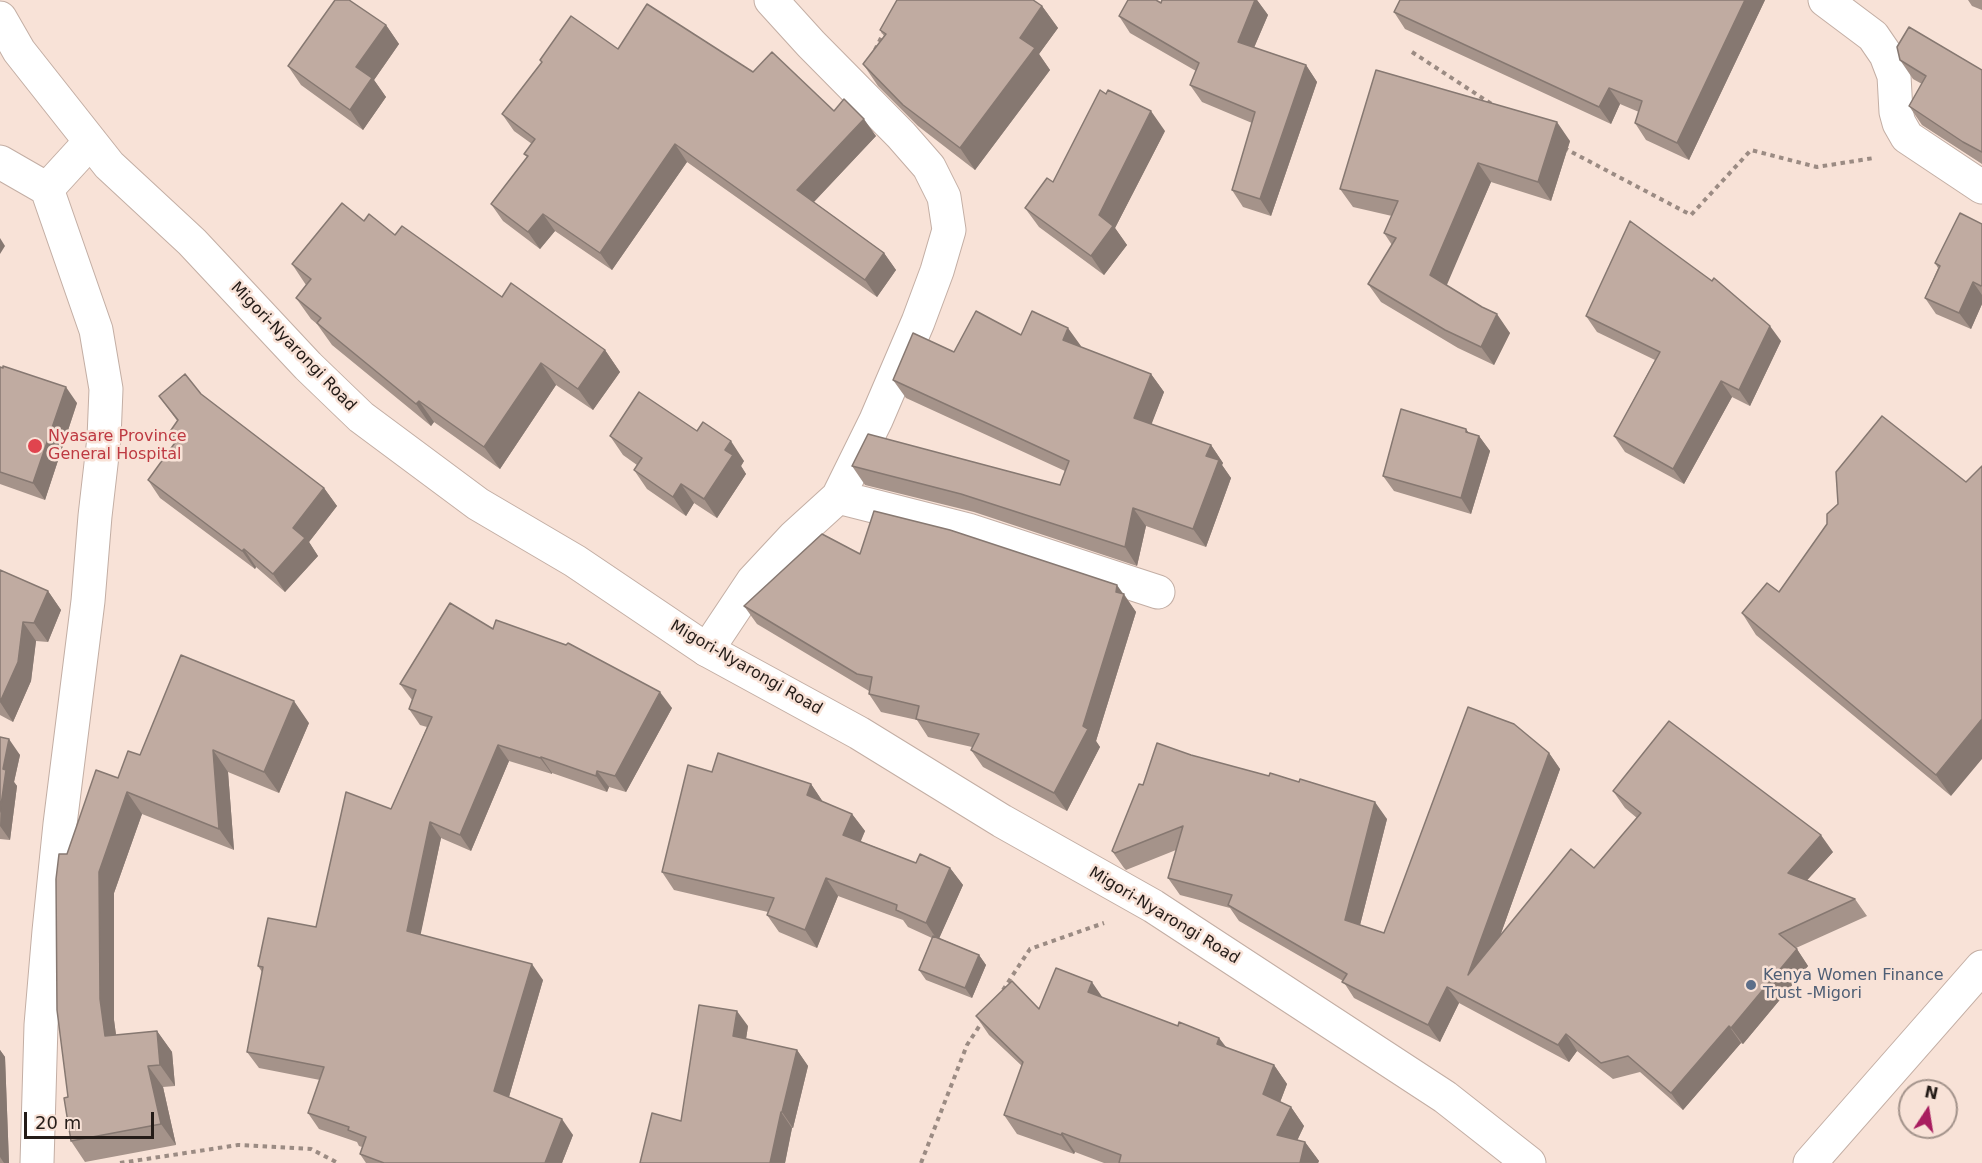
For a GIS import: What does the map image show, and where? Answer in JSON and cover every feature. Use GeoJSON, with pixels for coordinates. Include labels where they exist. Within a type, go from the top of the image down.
{"type":"FeatureCollection","features":[{"type":"Feature","properties":{"kind":"main road"},"geometry":{"type":"LineString","coordinates":[[707,650],[753,581],[794,537],[838,497],[876,420],[914,331],[937,271],[949,230],[944,197],[929,166],[771,0]]}},
{"type":"Feature","properties":{"kind":"main road"},"geometry":{"type":"LineString","coordinates":[[1825,0],[1873,36],[1886,55],[1894,76],[1896,112],[1907,137],[1982,187]]}},
{"type":"Feature","properties":{"kind":"main road","name":"Migori-Nyarongi Road"},"geometry":{"type":"LineString","coordinates":[[0,18],[20,51],[110,165],[192,242],[308,366],[361,417],[478,504],[575,561],[707,650],[859,733],[1002,821],[1153,906],[1445,1097],[1529,1163]]}},
{"type":"Feature","properties":{"kind":"main road"},"geometry":{"type":"LineString","coordinates":[[46,189],[90,142]]}},
{"type":"Feature","properties":{"kind":"main road"},"geometry":{"type":"LineString","coordinates":[[0,162],[46,189],[96,330],[106,389],[104,438],[88,601],[49,932],[41,1025],[37,1163]]}},
{"type":"Feature","properties":{"kind":"main road"},"geometry":{"type":"LineString","coordinates":[[838,497],[968,530],[1158,592]]}},
{"type":"Feature","properties":{"kind":"main road"},"geometry":{"type":"LineString","coordinates":[[1810,1163],[1982,967]]}},
{"type":"Feature","properties":{"kind":"path"},"geometry":{"type":"LineString","coordinates":[[854,87],[886,29]]}},
{"type":"Feature","properties":{"kind":"path"},"geometry":{"type":"LineString","coordinates":[[1412,52],[1500,109]]}},
{"type":"Feature","properties":{"kind":"path"},"geometry":{"type":"LineString","coordinates":[[1559,145],[1691,215],[1751,150],[1817,167],[1925,150]]}},
{"type":"Feature","properties":{"kind":"path"},"geometry":{"type":"LineString","coordinates":[[998,997],[1030,949],[1153,906]]}},
{"type":"Feature","properties":{"kind":"path"},"geometry":{"type":"LineString","coordinates":[[921,1163],[967,1045],[986,1016]]}},
{"type":"Feature","properties":{"kind":"path"},"geometry":{"type":"LineString","coordinates":[[120,1163],[238,1145],[311,1149],[338,1163]]}},
{"type":"Feature","properties":{"kind":"building"},"geometry":{"type":"Polygon","coordinates":[[[335,0],[349,0],[386,25],[356,67],[372,78],[350,110],[288,66],[335,0]]]}},
{"type":"Feature","properties":{"kind":"building"},"geometry":{"type":"Polygon","coordinates":[[[897,0],[1033,0],[1042,6],[1020,38],[1035,48],[960,148],[903,105],[863,64],[886,34],[880,30],[897,0]]]}},
{"type":"Feature","properties":{"kind":"building"},"geometry":{"type":"Polygon","coordinates":[[[1128,0],[1156,0],[1161,3],[1162,0],[1255,0],[1238,42],[1306,65],[1260,199],[1232,190],[1255,112],[1190,85],[1199,63],[1119,16],[1128,0]]]}},
{"type":"Feature","properties":{"kind":"building"},"geometry":{"type":"Polygon","coordinates":[[[1400,0],[1745,0],[1677,143],[1635,123],[1642,101],[1609,88],[1599,107],[1394,12],[1400,0]]]}},
{"type":"Feature","properties":{"kind":"building"},"geometry":{"type":"Polygon","coordinates":[[[647,4],[753,72],[772,52],[834,111],[844,99],[864,119],[797,190],[884,253],[865,280],[675,144],[600,253],[543,214],[528,232],[491,204],[528,156],[524,154],[535,139],[502,114],[542,62],[540,60],[571,16],[618,49],[647,4]]]}},
{"type":"Feature","properties":{"kind":"building"},"geometry":{"type":"Polygon","coordinates":[[[1909,27],[1982,70],[1982,152],[1909,106],[1926,76],[1900,60],[1897,47],[1909,27]]]}},
{"type":"Feature","properties":{"kind":"building"},"geometry":{"type":"Polygon","coordinates":[[[1376,70],[1557,122],[1538,182],[1478,163],[1430,275],[1497,314],[1481,347],[1445,330],[1368,284],[1396,238],[1384,233],[1398,201],[1340,189],[1376,70]]]}},
{"type":"Feature","properties":{"kind":"building"},"geometry":{"type":"Polygon","coordinates":[[[1100,90],[1106,94],[1108,90],[1151,111],[1099,215],[1113,226],[1091,256],[1025,208],[1047,178],[1053,182],[1100,90]]]}},
{"type":"Feature","properties":{"kind":"building"},"geometry":{"type":"Polygon","coordinates":[[[342,203],[364,221],[369,214],[395,235],[402,226],[502,297],[511,283],[605,350],[578,389],[541,363],[484,447],[419,401],[416,404],[317,323],[321,318],[296,298],[311,279],[292,264],[342,203]]]}},
{"type":"Feature","properties":{"kind":"building"},"geometry":{"type":"Polygon","coordinates":[[[1960,213],[1982,224],[1982,285],[1973,282],[1959,313],[1925,298],[1940,266],[1935,263],[1960,213]]]}},
{"type":"Feature","properties":{"kind":"building"},"geometry":{"type":"Polygon","coordinates":[[[1630,221],[1712,281],[1714,278],[1770,326],[1739,390],[1721,381],[1673,469],[1614,436],[1660,352],[1586,316],[1630,221]]]}},
{"type":"Feature","properties":{"kind":"building"},"geometry":{"type":"Polygon","coordinates":[[[976,311],[1021,335],[1032,311],[1068,328],[1063,340],[1151,374],[1134,418],[1211,445],[1206,456],[1219,460],[1193,529],[1133,508],[1125,547],[961,494],[852,466],[868,434],[1060,485],[1069,461],[893,380],[913,333],[954,352],[976,311]]]}},
{"type":"Feature","properties":{"kind":"building","name":"Nyasare Province General Hospital"},"geometry":{"type":"Polygon","coordinates":[[[3,366],[66,387],[33,483],[0,472],[0,367],[3,368],[3,366]]]}},
{"type":"Feature","properties":{"kind":"building"},"geometry":{"type":"Polygon","coordinates":[[[185,374],[201,394],[324,488],[293,528],[305,538],[273,574],[244,549],[242,551],[148,480],[177,440],[169,433],[178,420],[159,396],[185,374]]]}},
{"type":"Feature","properties":{"kind":"building"},"geometry":{"type":"Polygon","coordinates":[[[639,392],[697,431],[703,422],[731,441],[725,450],[733,455],[704,499],[681,484],[673,497],[634,470],[642,458],[610,436],[639,392]]]}},
{"type":"Feature","properties":{"kind":"building"},"geometry":{"type":"Polygon","coordinates":[[[1401,409],[1466,429],[1466,432],[1479,436],[1461,498],[1383,476],[1401,409]]]}},
{"type":"Feature","properties":{"kind":"building"},"geometry":{"type":"Polygon","coordinates":[[[1882,416],[1966,482],[1982,466],[1982,719],[1936,775],[1742,613],[1767,583],[1779,592],[1827,524],[1827,514],[1838,504],[1836,472],[1882,416]]]}},
{"type":"Feature","properties":{"kind":"building"},"geometry":{"type":"Polygon","coordinates":[[[874,511],[950,530],[1117,585],[1116,592],[1124,594],[1083,726],[1088,729],[1054,793],[971,750],[979,734],[916,719],[919,706],[869,694],[872,677],[857,674],[744,606],[822,534],[860,554],[874,511]]]}},
{"type":"Feature","properties":{"kind":"building"},"geometry":{"type":"Polygon","coordinates":[[[0,570],[48,591],[34,623],[23,622],[18,662],[0,702],[0,570]]]}},
{"type":"Feature","properties":{"kind":"building"},"geometry":{"type":"Polygon","coordinates":[[[450,603],[493,629],[496,620],[566,645],[568,643],[660,692],[615,776],[597,771],[596,776],[498,745],[460,835],[430,822],[407,931],[532,964],[494,1091],[562,1119],[545,1163],[384,1163],[360,1154],[366,1137],[348,1130],[349,1127],[308,1113],[324,1067],[247,1052],[263,967],[258,966],[268,918],[316,927],[346,792],[391,809],[432,717],[409,709],[416,690],[400,684],[450,603]]]}},
{"type":"Feature","properties":{"kind":"building"},"geometry":{"type":"Polygon","coordinates":[[[181,655],[294,701],[264,772],[213,750],[219,829],[127,792],[99,872],[100,999],[105,1036],[157,1031],[160,1065],[148,1066],[161,1124],[71,1141],[64,1098],[68,1097],[57,1010],[56,879],[59,854],[67,854],[96,770],[118,778],[128,751],[140,755],[181,655]]]}},
{"type":"Feature","properties":{"kind":"building"},"geometry":{"type":"Polygon","coordinates":[[[1468,707],[1514,724],[1549,753],[1468,975],[1571,849],[1594,868],[1641,813],[1613,791],[1669,721],[1821,835],[1788,873],[1855,899],[1779,934],[1797,949],[1731,1028],[1729,1026],[1671,1093],[1628,1056],[1601,1063],[1566,1034],[1558,1045],[1447,987],[1428,1025],[1342,982],[1347,974],[1228,905],[1232,895],[1168,878],[1183,826],[1115,853],[1112,851],[1139,784],[1143,785],[1157,743],[1191,755],[1269,776],[1270,773],[1299,782],[1300,779],[1375,802],[1345,920],[1384,933],[1468,707]]]}},
{"type":"Feature","properties":{"kind":"building"},"geometry":{"type":"Polygon","coordinates":[[[0,737],[9,739],[3,769],[6,770],[0,812],[0,737]]]}},
{"type":"Feature","properties":{"kind":"building"},"geometry":{"type":"Polygon","coordinates":[[[718,753],[811,784],[807,795],[852,814],[843,835],[916,863],[920,854],[950,868],[926,923],[896,910],[897,905],[826,878],[805,930],[767,915],[774,898],[662,872],[688,765],[712,772],[718,753]]]}},
{"type":"Feature","properties":{"kind":"building"},"geometry":{"type":"Polygon","coordinates":[[[933,936],[979,955],[965,988],[919,970],[933,936]]]}},
{"type":"Feature","properties":{"kind":"building"},"geometry":{"type":"Polygon","coordinates":[[[1056,968],[1092,982],[1088,992],[1178,1026],[1179,1022],[1219,1038],[1217,1044],[1274,1065],[1263,1094],[1291,1107],[1277,1135],[1305,1142],[1300,1163],[1119,1163],[1121,1155],[1004,1115],[1023,1062],[976,1016],[1012,981],[1039,1009],[1056,968]]]}},
{"type":"Feature","properties":{"kind":"building"},"geometry":{"type":"Polygon","coordinates":[[[699,1005],[737,1011],[733,1036],[797,1050],[770,1163],[640,1163],[652,1113],[681,1121],[699,1005]]]}},
{"type":"Feature","properties":{"kind":"place","name":"Nyasare Province General Hospital"},"geometry":{"type":"Point","coordinates":[35,446]}},
{"type":"Feature","properties":{"kind":"place","name":"Kenya Women Finance Trust -Migori"},"geometry":{"type":"Point","coordinates":[1751,985]}}]}
